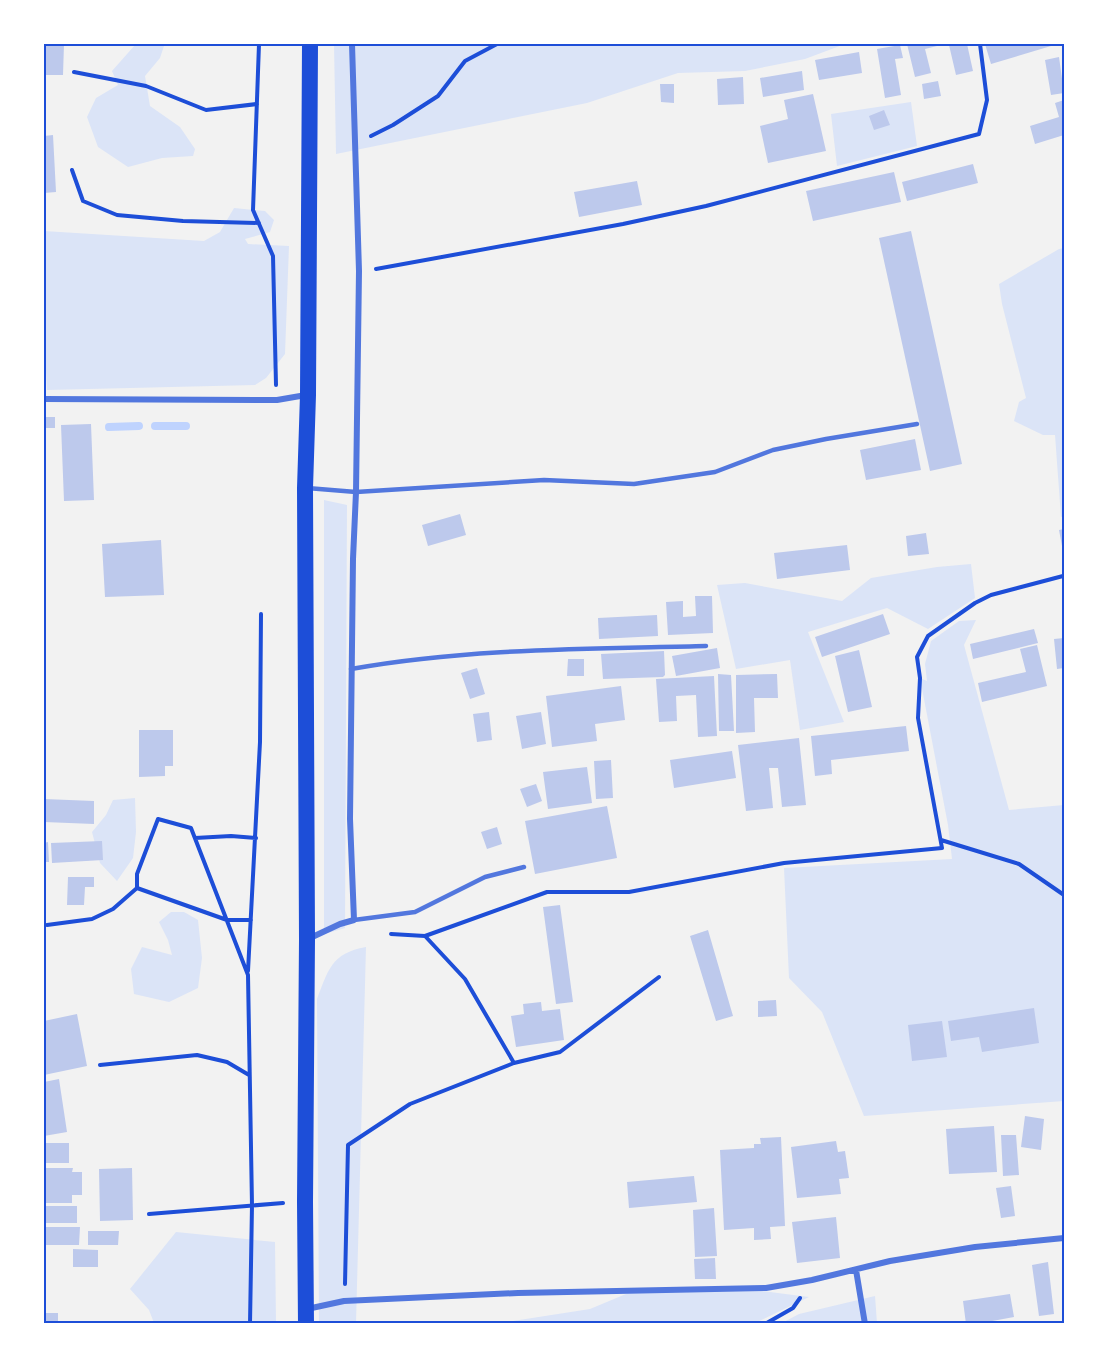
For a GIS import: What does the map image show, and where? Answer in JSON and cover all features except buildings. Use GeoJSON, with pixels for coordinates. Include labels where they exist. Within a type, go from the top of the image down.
{"type":"FeatureCollection","features":[{"type":"Feature","properties":{"kind":"highway"},"geometry":{"type":"LineString","coordinates":[[306,1316],[305,488],[308,395],[310,44]]}},
{"type":"Feature","properties":{"kind":"street"},"geometry":{"type":"LineString","coordinates":[[307,939],[354,920],[350,819],[351,669],[359,271],[352,44]]}},
{"type":"Feature","properties":{"kind":"street"},"geometry":{"type":"LineString","coordinates":[[44,399],[277,400],[308,395]]}},
{"type":"Feature","properties":{"kind":"street"},"geometry":{"type":"LineString","coordinates":[[306,1316],[344,1301],[518,1293],[766,1288],[812,1280],[890,1261],[975,1247],[1065,1238]]}},
{"type":"Feature","properties":{"kind":"street"},"geometry":{"type":"LineString","coordinates":[[856,1270],[865,1323]]}},
{"type":"Feature","properties":{"kind":"lane"},"geometry":{"type":"LineString","coordinates":[[305,488],[356,492],[544,480],[634,484],[715,472],[772,450],[917,424]]}},
{"type":"Feature","properties":{"kind":"lane"},"geometry":{"type":"LineString","coordinates":[[351,669],[412,659],[480,653],[705,646]]}},
{"type":"Feature","properties":{"kind":"lane"},"geometry":{"type":"LineString","coordinates":[[354,920],[416,912],[485,877],[524,867]]}},
{"type":"Feature","properties":{"kind":"path"},"geometry":{"type":"LineString","coordinates":[[260,44],[253,210],[273,256],[277,400]]}},
{"type":"Feature","properties":{"kind":"path"},"geometry":{"type":"LineString","coordinates":[[355,144],[393,125],[438,96],[465,61],[497,44]]}},
{"type":"Feature","properties":{"kind":"path"},"geometry":{"type":"LineString","coordinates":[[359,271],[623,224],[706,206],[979,134],[987,100],[980,44]]}},
{"type":"Feature","properties":{"kind":"path"},"geometry":{"type":"LineString","coordinates":[[74,72],[146,86],[206,110],[257,104]]}},
{"type":"Feature","properties":{"kind":"path"},"geometry":{"type":"LineString","coordinates":[[72,170],[83,201],[117,215],[183,221],[259,223]]}},
{"type":"Feature","properties":{"kind":"path"},"geometry":{"type":"LineString","coordinates":[[389,933],[425,936],[547,892],[629,892],[784,863],[942,848],[918,718],[920,678],[917,657],[928,636],[975,603],[991,595],[1063,576]]}},
{"type":"Feature","properties":{"kind":"path"},"geometry":{"type":"LineString","coordinates":[[250,1323],[252,1205],[248,975],[260,742],[261,614]]}},
{"type":"Feature","properties":{"kind":"path"},"geometry":{"type":"LineString","coordinates":[[47,925],[92,919],[113,909],[137,888],[137,874],[158,819],[191,828],[248,975]]}},
{"type":"Feature","properties":{"kind":"path"},"geometry":{"type":"LineString","coordinates":[[195,838],[231,836],[256,838]]}},
{"type":"Feature","properties":{"kind":"path"},"geometry":{"type":"LineString","coordinates":[[941,840],[1018,864],[1065,896]]}},
{"type":"Feature","properties":{"kind":"path"},"geometry":{"type":"LineString","coordinates":[[137,888],[227,920],[251,920]]}},
{"type":"Feature","properties":{"kind":"path"},"geometry":{"type":"LineString","coordinates":[[425,936],[465,979],[514,1063]]}},
{"type":"Feature","properties":{"kind":"path"},"geometry":{"type":"LineString","coordinates":[[344,1301],[348,1146],[410,1104],[514,1063],[560,1052],[659,977]]}},
{"type":"Feature","properties":{"kind":"path"},"geometry":{"type":"LineString","coordinates":[[100,1065],[197,1055],[226,1062],[249,1075]]}},
{"type":"Feature","properties":{"kind":"path"},"geometry":{"type":"LineString","coordinates":[[149,1214],[305,1202]]}},
{"type":"Feature","properties":{"kind":"path"},"geometry":{"type":"LineString","coordinates":[[765,1323],[793,1308],[812,1280]]}},
{"type":"Feature","properties":{"kind":"shaded area"},"geometry":{"type":"Polygon","coordinates":[[[334,44],[845,44],[805,59],[745,71],[678,73],[587,103],[336,154],[334,44]]]}},
{"type":"Feature","properties":{"kind":"shaded area"},"geometry":{"type":"Polygon","coordinates":[[[135,45],[164,46],[160,58],[145,76],[150,106],[180,127],[195,149],[193,156],[162,158],[128,167],[98,147],[87,117],[96,98],[118,85],[112,71],[135,45]]]}},
{"type":"Feature","properties":{"kind":"shaded area"},"geometry":{"type":"Polygon","coordinates":[[[911,102],[917,146],[837,166],[831,114],[911,102]]]}},
{"type":"Feature","properties":{"kind":"shaded area"},"geometry":{"type":"Polygon","coordinates":[[[234,208],[265,211],[274,220],[270,232],[245,239],[248,244],[289,246],[285,354],[266,378],[255,385],[47,390],[44,332],[44,231],[204,241],[220,232],[234,208]]]}},
{"type":"Feature","properties":{"kind":"shaded area"},"geometry":{"type":"Polygon","coordinates":[[[1064,248],[1064,516],[1061,517],[1055,435],[1043,435],[1014,421],[1019,402],[1026,398],[999,284],[1064,248]]]}},
{"type":"Feature","properties":{"kind":"shaded area"},"geometry":{"type":"Polygon","coordinates":[[[324,500],[347,505],[345,928],[324,934],[324,500]]]}},
{"type":"Feature","properties":{"kind":"shaded area"},"geometry":{"type":"Polygon","coordinates":[[[971,564],[975,598],[928,629],[887,608],[808,632],[844,722],[800,730],[790,660],[736,669],[717,585],[745,583],[842,601],[871,578],[971,564]]]}},
{"type":"Feature","properties":{"kind":"shaded area"},"geometry":{"type":"Polygon","coordinates":[[[976,620],[964,645],[1009,810],[1064,805],[1064,1101],[864,1116],[822,1012],[789,978],[784,868],[952,859],[948,825],[920,678],[927,681],[925,664],[931,641],[959,621],[976,620]]]}},
{"type":"Feature","properties":{"kind":"shaded area"},"geometry":{"type":"Polygon","coordinates":[[[135,798],[136,832],[133,858],[117,881],[100,863],[92,832],[106,815],[113,800],[135,798]]]}},
{"type":"Feature","properties":{"kind":"shaded area"},"geometry":{"type":"Polygon","coordinates":[[[171,912],[184,912],[198,920],[202,958],[198,988],[169,1002],[134,994],[131,969],[142,947],[172,955],[159,922],[171,912]]]}},
{"type":"Feature","properties":{"kind":"shaded area"},"geometry":{"type":"Polygon","coordinates":[[[366,947],[356,1323],[319,1323],[317,999],[332,965],[345,954],[366,947]]]}},
{"type":"Feature","properties":{"kind":"shaded area"},"geometry":{"type":"Polygon","coordinates":[[[176,1232],[275,1242],[276,1323],[154,1323],[149,1310],[130,1289],[176,1232]]]}},
{"type":"Feature","properties":{"kind":"shaded area"},"geometry":{"type":"Polygon","coordinates":[[[730,1287],[809,1297],[755,1323],[493,1324],[590,1309],[638,1289],[730,1287]]]}},
{"type":"Feature","properties":{"kind":"shaded area"},"geometry":{"type":"Polygon","coordinates":[[[875,1296],[877,1323],[780,1324],[799,1314],[875,1296]]]}},
{"type":"Feature","properties":{"kind":"waterway"},"geometry":{"type":"LineString","coordinates":[[109,427],[139,426]]}},
{"type":"Feature","properties":{"kind":"waterway"},"geometry":{"type":"LineString","coordinates":[[155,426],[186,426]]}}]}
